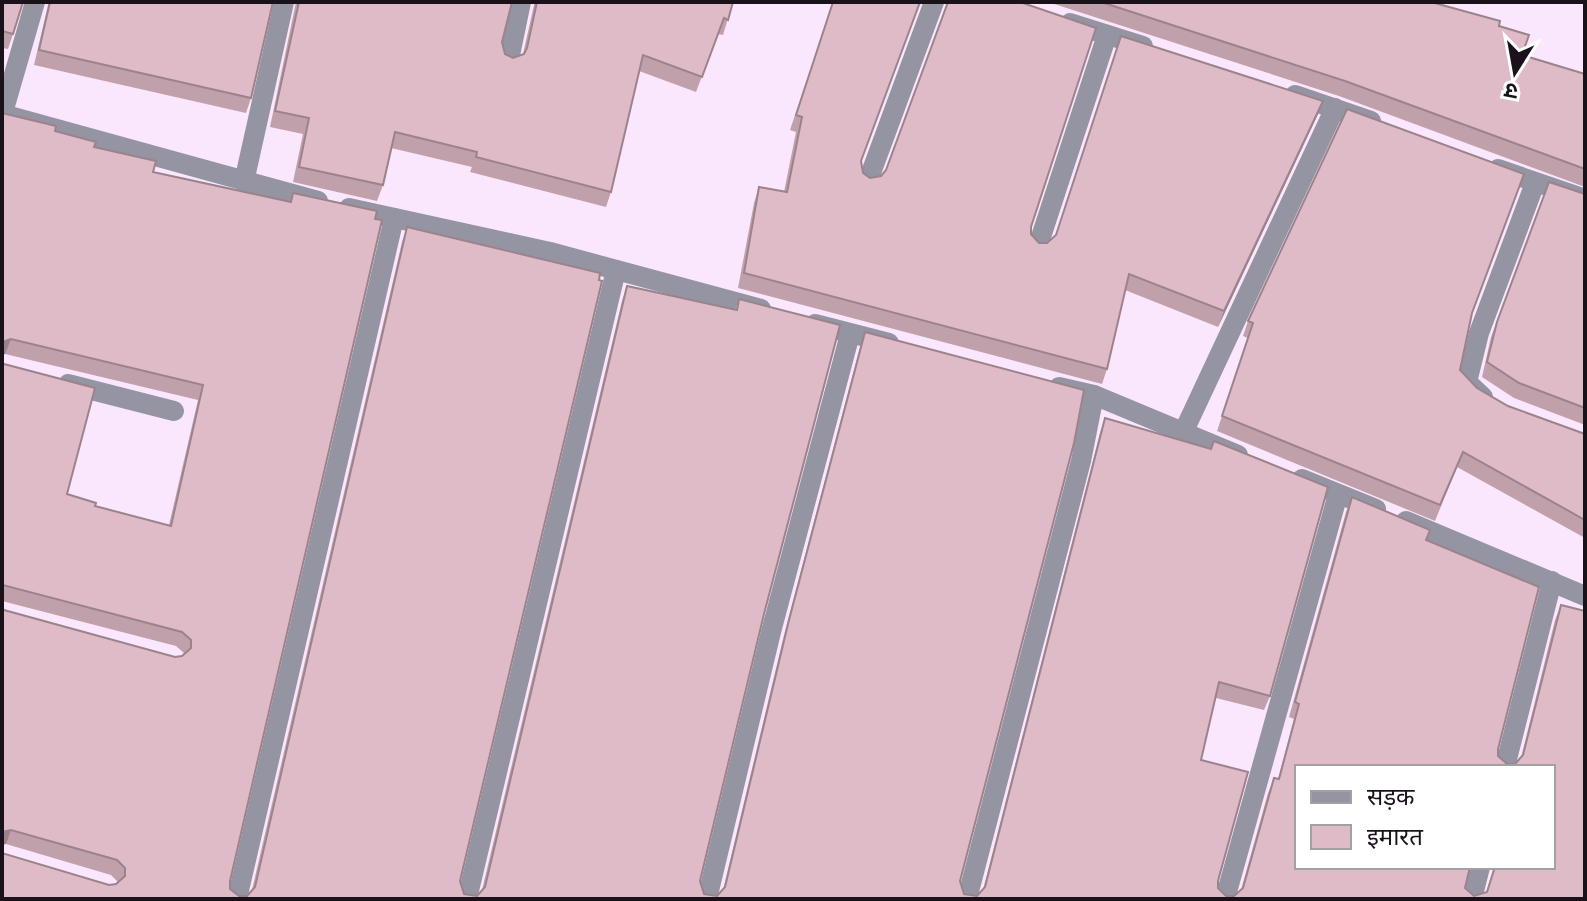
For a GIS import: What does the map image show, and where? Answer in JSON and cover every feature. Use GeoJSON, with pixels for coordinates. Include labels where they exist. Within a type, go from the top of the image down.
{"type":"FeatureCollection","features":[{"type":"Feature","properties":{"kind":"street"},"geometry":{"type":"LineString","coordinates":[[35,2],[2,115],[244,182],[616,270],[911,349]]}},
{"type":"Feature","properties":{"kind":"street"},"geometry":{"type":"LineString","coordinates":[[244,182],[284,2]]}},
{"type":"Feature","properties":{"kind":"street"},"geometry":{"type":"LineString","coordinates":[[509,60],[521,2]]}},
{"type":"Feature","properties":{"kind":"street"},"geometry":{"type":"LineString","coordinates":[[868,181],[934,2]]}},
{"type":"Feature","properties":{"kind":"street"},"geometry":{"type":"LineString","coordinates":[[1049,16],[1168,54]]}},
{"type":"Feature","properties":{"kind":"street"},"geometry":{"type":"LineString","coordinates":[[1038,246],[1107,35]]}},
{"type":"Feature","properties":{"kind":"street"},"geometry":{"type":"LineString","coordinates":[[1275,88],[1393,129]]}},
{"type":"Feature","properties":{"kind":"street"},"geometry":{"type":"LineString","coordinates":[[1183,433],[1335,108]]}},
{"type":"Feature","properties":{"kind":"street"},"geometry":{"type":"LineString","coordinates":[[1478,162],[1585,199]]}},
{"type":"Feature","properties":{"kind":"street"},"geometry":{"type":"LineString","coordinates":[[1496,404],[1467,382],[1479,333],[1535,183]]}},
{"type":"Feature","properties":{"kind":"street"},"geometry":{"type":"LineString","coordinates":[[237,899],[394,218]]}},
{"type":"Feature","properties":{"kind":"street"},"geometry":{"type":"LineString","coordinates":[[467,899],[616,270]]}},
{"type":"Feature","properties":{"kind":"street"},"geometry":{"type":"LineString","coordinates":[[707,899],[771,632],[850,334]]}},
{"type":"Feature","properties":{"kind":"street"},"geometry":{"type":"LineString","coordinates":[[45,378],[174,411]]}},
{"type":"Feature","properties":{"kind":"street"},"geometry":{"type":"LineString","coordinates":[[1033,380],[1094,395],[1254,461]]}},
{"type":"Feature","properties":{"kind":"street"},"geometry":{"type":"LineString","coordinates":[[967,899],[1081,461],[1094,395]]}},
{"type":"Feature","properties":{"kind":"street"},"geometry":{"type":"LineString","coordinates":[[1282,472],[1585,596]]}},
{"type":"Feature","properties":{"kind":"street"},"geometry":{"type":"LineString","coordinates":[[1225,899],[1338,494]]}},
{"type":"Feature","properties":{"kind":"street"},"geometry":{"type":"LineString","coordinates":[[1506,765],[1552,581]]}},
{"type":"Feature","properties":{"kind":"street"},"geometry":{"type":"LineString","coordinates":[[1472,899],[1480,869]]}},
{"type":"Feature","properties":{"kind":"building"},"geometry":{"type":"Polygon","coordinates":[[[2,2],[23,2],[13,34],[2,31],[2,2]]]}},
{"type":"Feature","properties":{"kind":"building"},"geometry":{"type":"Polygon","coordinates":[[[50,2],[273,2],[251,98],[39,50],[50,2]]]}},
{"type":"Feature","properties":{"kind":"building"},"geometry":{"type":"Polygon","coordinates":[[[299,2],[512,2],[502,42],[505,54],[513,58],[524,54],[527,48],[537,2],[733,2],[702,77],[643,55],[611,192],[476,157],[477,152],[395,132],[383,185],[299,167],[309,118],[275,111],[299,2]]]}},
{"type":"Feature","properties":{"kind":"building"},"geometry":{"type":"Polygon","coordinates":[[[833,2],[920,2],[861,161],[863,173],[870,178],[881,176],[886,170],[948,2],[1020,2],[1096,28],[1031,227],[1031,234],[1039,243],[1047,243],[1056,235],[1121,36],[1323,101],[1224,311],[1129,274],[1107,369],[744,273],[759,187],[787,192],[802,117],[796,115],[833,2]]]}},
{"type":"Feature","properties":{"kind":"building"},"geometry":{"type":"Polygon","coordinates":[[[1101,2],[1431,2],[1500,21],[1499,26],[1529,35],[1522,55],[1585,74],[1585,169],[1345,81],[1101,2]]]}},
{"type":"Feature","properties":{"kind":"building"},"geometry":{"type":"Polygon","coordinates":[[[1347,109],[1524,174],[1472,313],[1460,370],[1477,388],[1508,406],[1585,434],[1585,520],[1463,452],[1440,505],[1222,416],[1253,323],[1248,321],[1347,109]]]}},
{"type":"Feature","properties":{"kind":"building"},"geometry":{"type":"Polygon","coordinates":[[[2,113],[56,126],[55,131],[96,142],[94,147],[156,161],[153,172],[291,202],[293,193],[377,211],[375,219],[382,220],[230,881],[230,889],[239,896],[247,896],[255,887],[407,227],[600,273],[599,280],[602,281],[460,881],[464,894],[477,896],[485,887],[627,286],[737,310],[739,299],[840,325],[764,614],[700,881],[704,894],[717,896],[725,887],[789,620],[865,332],[1084,390],[1074,443],[960,881],[964,894],[977,896],[985,887],[1105,418],[1211,449],[1214,441],[1328,487],[1270,696],[1219,682],[1201,760],[1248,772],[1218,888],[1226,896],[1234,896],[1243,888],[1274,778],[1279,779],[1299,704],[1295,702],[1352,497],[1430,530],[1426,540],[1539,587],[1498,749],[1498,756],[1507,764],[1515,764],[1523,755],[1561,605],[1585,611],[1585,899],[2,899],[2,853],[109,885],[116,884],[125,876],[125,868],[117,860],[11,830],[2,832],[2,608],[175,657],[182,656],[191,648],[191,640],[182,632],[2,586],[2,363],[95,388],[67,494],[96,503],[95,506],[171,526],[203,385],[11,339],[2,342],[2,113]]]}},
{"type":"Feature","properties":{"kind":"building"},"geometry":{"type":"Polygon","coordinates":[[[1549,182],[1585,194],[1585,408],[1519,383],[1487,362],[1497,322],[1549,182]]]}}]}
